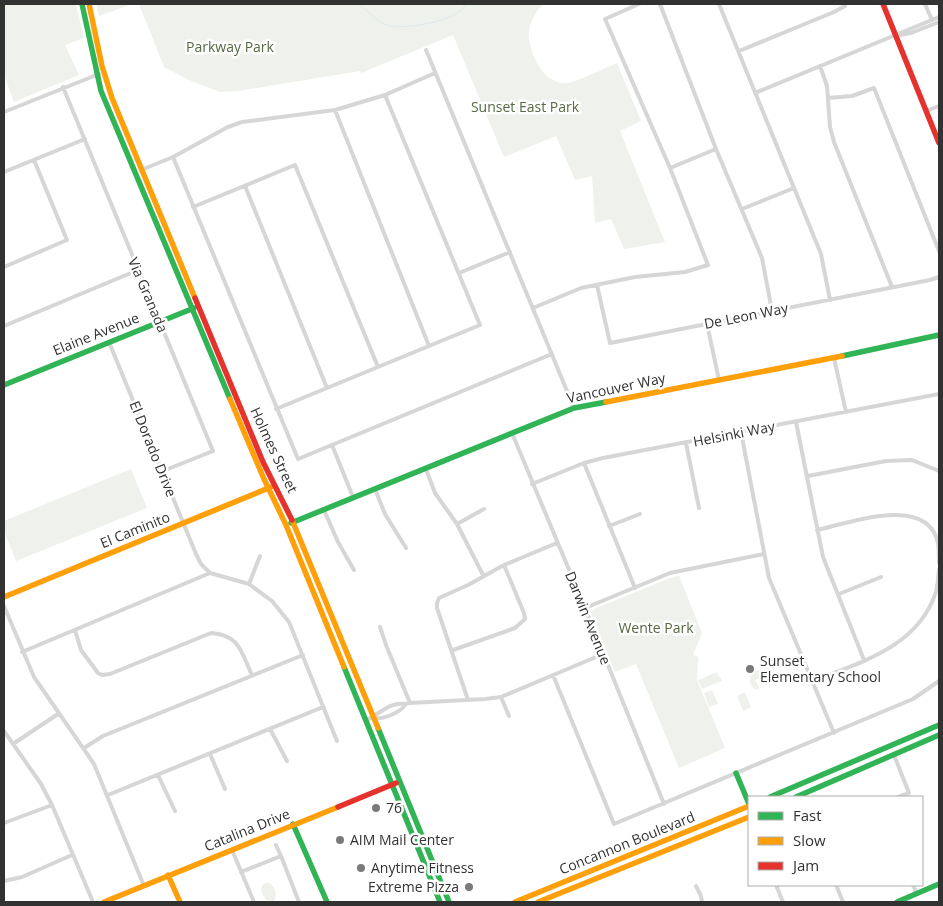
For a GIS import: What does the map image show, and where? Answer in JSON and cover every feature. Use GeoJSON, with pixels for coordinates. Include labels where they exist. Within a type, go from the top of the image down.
{"type":"FeatureCollection","features":[{"type":"Feature","properties":{"kind":"main road","name":"Holmes Street"},"geometry":{"type":"LineString","coordinates":[[82,4],[101,91],[268,488],[370,719],[400,781],[449,902]]}},
{"type":"Feature","properties":{"kind":"main road","name":"Holmes Street"},"geometry":{"type":"LineString","coordinates":[[89,4],[104,72],[112,98],[264,462],[293,522],[370,719],[392,784],[440,902]]}},
{"type":"Feature","properties":{"kind":"main road"},"geometry":{"type":"LineString","coordinates":[[883,4],[939,143]]}},
{"type":"Feature","properties":{"kind":"main road","name":"Elaine Avenue"},"geometry":{"type":"LineString","coordinates":[[4,385],[199,306]]}},
{"type":"Feature","properties":{"kind":"main road","name":"Vancouver Way"},"geometry":{"type":"LineString","coordinates":[[286,526],[574,408],[939,336]]}},
{"type":"Feature","properties":{"kind":"main road","name":"El Caminito"},"geometry":{"type":"LineString","coordinates":[[4,597],[275,485]]}},
{"type":"Feature","properties":{"kind":"main road"},"geometry":{"type":"LineString","coordinates":[[772,796],[939,724]]}},
{"type":"Feature","properties":{"kind":"main road"},"geometry":{"type":"LineString","coordinates":[[798,796],[939,735]]}},
{"type":"Feature","properties":{"kind":"main road"},"geometry":{"type":"LineString","coordinates":[[736,773],[748,803]]}},
{"type":"Feature","properties":{"kind":"main road","name":"Catalina Drive"},"geometry":{"type":"LineString","coordinates":[[104,902],[400,781]]}},
{"type":"Feature","properties":{"kind":"main road","name":"Concannon Boulevard"},"geometry":{"type":"LineString","coordinates":[[519,901],[748,805]]}},
{"type":"Feature","properties":{"kind":"main road","name":"Concannon Boulevard"},"geometry":{"type":"LineString","coordinates":[[538,902],[748,817]]}},
{"type":"Feature","properties":{"kind":"main road"},"geometry":{"type":"LineString","coordinates":[[294,824],[327,902]]}},
{"type":"Feature","properties":{"kind":"main road"},"geometry":{"type":"LineString","coordinates":[[168,875],[180,902]]}},
{"type":"Feature","properties":{"kind":"main road"},"geometry":{"type":"LineString","coordinates":[[897,902],[939,884]]}},
{"type":"Feature","properties":{"kind":"street"},"geometry":{"type":"LineString","coordinates":[[533,308],[581,288],[635,277],[685,272],[708,265],[670,168],[605,19],[639,4]]}},
{"type":"Feature","properties":{"kind":"street"},"geometry":{"type":"LineString","coordinates":[[660,4],[716,149],[762,258],[772,311]]}},
{"type":"Feature","properties":{"kind":"street"},"geometry":{"type":"LineString","coordinates":[[719,4],[820,254],[830,300]]}},
{"type":"Feature","properties":{"kind":"street"},"geometry":{"type":"LineString","coordinates":[[739,50],[834,12],[845,6],[844,4]]}},
{"type":"Feature","properties":{"kind":"street"},"geometry":{"type":"LineString","coordinates":[[925,4],[933,22]]}},
{"type":"Feature","properties":{"kind":"street"},"geometry":{"type":"LineString","coordinates":[[755,93],[896,36],[911,33],[939,17]]}},
{"type":"Feature","properties":{"kind":"street"},"geometry":{"type":"LineString","coordinates":[[933,22],[939,22]]}},
{"type":"Feature","properties":{"kind":"street"},"geometry":{"type":"LineString","coordinates":[[426,50],[574,408]]}},
{"type":"Feature","properties":{"kind":"street"},"geometry":{"type":"LineString","coordinates":[[820,66],[827,86],[830,127],[834,142],[892,288]]}},
{"type":"Feature","properties":{"kind":"street"},"geometry":{"type":"LineString","coordinates":[[4,112],[104,72]]}},
{"type":"Feature","properties":{"kind":"street"},"geometry":{"type":"LineString","coordinates":[[135,172],[173,157],[242,122],[335,110],[385,95],[435,73]]}},
{"type":"Feature","properties":{"kind":"street","name":"Via Granada"},"geometry":{"type":"LineString","coordinates":[[63,88],[213,451],[163,471]]}},
{"type":"Feature","properties":{"kind":"street"},"geometry":{"type":"LineString","coordinates":[[828,98],[852,96],[874,88],[939,251]]}},
{"type":"Feature","properties":{"kind":"street"},"geometry":{"type":"LineString","coordinates":[[276,410],[480,325],[385,95]]}},
{"type":"Feature","properties":{"kind":"street"},"geometry":{"type":"LineString","coordinates":[[926,111],[939,106]]}},
{"type":"Feature","properties":{"kind":"street"},"geometry":{"type":"LineString","coordinates":[[335,110],[429,346]]}},
{"type":"Feature","properties":{"kind":"street"},"geometry":{"type":"LineString","coordinates":[[4,172],[85,139]]}},
{"type":"Feature","properties":{"kind":"street"},"geometry":{"type":"LineString","coordinates":[[670,168],[716,149]]}},
{"type":"Feature","properties":{"kind":"street"},"geometry":{"type":"LineString","coordinates":[[173,157],[298,460],[552,354]]}},
{"type":"Feature","properties":{"kind":"street"},"geometry":{"type":"LineString","coordinates":[[4,267],[67,240],[34,160]]}},
{"type":"Feature","properties":{"kind":"street"},"geometry":{"type":"LineString","coordinates":[[193,207],[295,165],[378,367]]}},
{"type":"Feature","properties":{"kind":"street"},"geometry":{"type":"LineString","coordinates":[[245,186],[327,388]]}},
{"type":"Feature","properties":{"kind":"street"},"geometry":{"type":"LineString","coordinates":[[742,209],[794,188]]}},
{"type":"Feature","properties":{"kind":"street"},"geometry":{"type":"LineString","coordinates":[[460,273],[510,252]]}},
{"type":"Feature","properties":{"kind":"street"},"geometry":{"type":"LineString","coordinates":[[4,326],[138,270]]}},
{"type":"Feature","properties":{"kind":"street","name":"De Leon Way"},"geometry":{"type":"LineString","coordinates":[[597,285],[610,343],[892,288],[939,277]]}},
{"type":"Feature","properties":{"kind":"street"},"geometry":{"type":"LineString","coordinates":[[707,324],[719,380]]}},
{"type":"Feature","properties":{"kind":"street","name":"El Dorado Drive"},"geometry":{"type":"LineString","coordinates":[[109,342],[196,554],[210,573]]}},
{"type":"Feature","properties":{"kind":"street"},"geometry":{"type":"LineString","coordinates":[[834,358],[846,412]]}},
{"type":"Feature","properties":{"kind":"street","name":"Helsinki Way"},"geometry":{"type":"LineString","coordinates":[[532,484],[603,458],[939,394]]}},
{"type":"Feature","properties":{"kind":"street"},"geometry":{"type":"LineString","coordinates":[[796,422],[823,557],[864,660]]}},
{"type":"Feature","properties":{"kind":"street"},"geometry":{"type":"LineString","coordinates":[[741,432],[769,578],[834,733]]}},
{"type":"Feature","properties":{"kind":"street","name":"Darwin Avenue"},"geometry":{"type":"LineString","coordinates":[[512,433],[664,804]]}},
{"type":"Feature","properties":{"kind":"street"},"geometry":{"type":"LineString","coordinates":[[686,443],[699,508]]}},
{"type":"Feature","properties":{"kind":"street"},"geometry":{"type":"LineString","coordinates":[[332,445],[353,497]]}},
{"type":"Feature","properties":{"kind":"street"},"geometry":{"type":"LineString","coordinates":[[808,476],[886,460],[912,460],[939,471]]}},
{"type":"Feature","properties":{"kind":"street"},"geometry":{"type":"LineString","coordinates":[[584,464],[635,588]]}},
{"type":"Feature","properties":{"kind":"street"},"geometry":{"type":"LineString","coordinates":[[426,468],[435,493],[457,524],[484,575]]}},
{"type":"Feature","properties":{"kind":"street"},"geometry":{"type":"LineString","coordinates":[[375,489],[385,514],[406,548]]}},
{"type":"Feature","properties":{"kind":"street"},"geometry":{"type":"LineString","coordinates":[[457,524],[484,509]]}},
{"type":"Feature","properties":{"kind":"street"},"geometry":{"type":"LineString","coordinates":[[324,510],[338,542],[354,570]]}},
{"type":"Feature","properties":{"kind":"street"},"geometry":{"type":"LineString","coordinates":[[609,526],[640,514]]}},
{"type":"Feature","properties":{"kind":"street"},"geometry":{"type":"LineString","coordinates":[[817,530],[889,514],[904,515],[918,519],[930,528],[938,542],[939,562]]}},
{"type":"Feature","properties":{"kind":"street"},"geometry":{"type":"LineString","coordinates":[[468,700],[438,608],[439,598],[468,585],[504,565],[557,543]]}},
{"type":"Feature","properties":{"kind":"street"},"geometry":{"type":"LineString","coordinates":[[585,608],[670,574],[764,554]]}},
{"type":"Feature","properties":{"kind":"street"},"geometry":{"type":"LineString","coordinates":[[249,584],[260,556]]}},
{"type":"Feature","properties":{"kind":"street"},"geometry":{"type":"LineString","coordinates":[[453,650],[515,628],[524,619],[524,612],[504,565]]}},
{"type":"Feature","properties":{"kind":"street"},"geometry":{"type":"LineString","coordinates":[[812,681],[888,650],[902,640],[923,618],[936,592],[939,569]]}},
{"type":"Feature","properties":{"kind":"street"},"geometry":{"type":"LineString","coordinates":[[22,652],[210,573],[249,584],[272,601],[289,622],[338,741]]}},
{"type":"Feature","properties":{"kind":"street"},"geometry":{"type":"LineString","coordinates":[[838,594],[881,576]]}},
{"type":"Feature","properties":{"kind":"street"},"geometry":{"type":"LineString","coordinates":[[4,606],[34,677],[94,764],[144,886]]}},
{"type":"Feature","properties":{"kind":"street"},"geometry":{"type":"LineString","coordinates":[[380,627],[410,703]]}},
{"type":"Feature","properties":{"kind":"street"},"geometry":{"type":"LineString","coordinates":[[75,630],[81,650],[98,674],[110,674],[201,636],[222,634],[232,638],[238,645],[252,675]]}},
{"type":"Feature","properties":{"kind":"street"},"geometry":{"type":"LineString","coordinates":[[370,719],[376,713],[398,704],[501,697],[603,654]]}},
{"type":"Feature","properties":{"kind":"street"},"geometry":{"type":"LineString","coordinates":[[84,748],[103,736],[302,655]]}},
{"type":"Feature","properties":{"kind":"street"},"geometry":{"type":"LineString","coordinates":[[553,675],[614,824],[914,699],[939,681]]}},
{"type":"Feature","properties":{"kind":"street"},"geometry":{"type":"LineString","coordinates":[[501,697],[509,716]]}},
{"type":"Feature","properties":{"kind":"street"},"geometry":{"type":"LineString","coordinates":[[108,795],[324,706]]}},
{"type":"Feature","properties":{"kind":"street"},"geometry":{"type":"LineString","coordinates":[[13,744],[58,714]]}},
{"type":"Feature","properties":{"kind":"street"},"geometry":{"type":"LineString","coordinates":[[270,728],[287,761]]}},
{"type":"Feature","properties":{"kind":"street"},"geometry":{"type":"LineString","coordinates":[[4,731],[41,784],[52,805],[93,902]]}},
{"type":"Feature","properties":{"kind":"street"},"geometry":{"type":"LineString","coordinates":[[210,754],[225,789]]}},
{"type":"Feature","properties":{"kind":"street"},"geometry":{"type":"LineString","coordinates":[[894,755],[909,793],[901,796]]}},
{"type":"Feature","properties":{"kind":"street"},"geometry":{"type":"LineString","coordinates":[[158,775],[175,810]]}},
{"type":"Feature","properties":{"kind":"street"},"geometry":{"type":"LineString","coordinates":[[4,823],[52,805]]}},
{"type":"Feature","properties":{"kind":"street"},"geometry":{"type":"LineString","coordinates":[[276,846],[299,902]]}},
{"type":"Feature","properties":{"kind":"street"},"geometry":{"type":"LineString","coordinates":[[232,850],[254,902]]}},
{"type":"Feature","properties":{"kind":"street"},"geometry":{"type":"LineString","coordinates":[[4,881],[22,877],[72,855]]}},
{"type":"Feature","properties":{"kind":"street"},"geometry":{"type":"LineString","coordinates":[[241,872],[281,856]]}},
{"type":"Feature","properties":{"kind":"street"},"geometry":{"type":"LineString","coordinates":[[696,886],[702,902]]}},
{"type":"Feature","properties":{"kind":"street"},"geometry":{"type":"LineString","coordinates":[[776,886],[783,902]]}},
{"type":"Feature","properties":{"kind":"street"},"geometry":{"type":"LineString","coordinates":[[836,886],[843,902]]}},
{"type":"Feature","properties":{"kind":"street"},"geometry":{"type":"LineString","coordinates":[[913,886],[917,894]]}},
{"type":"Feature","properties":{"kind":"green space"},"geometry":{"type":"Polygon","coordinates":[[[4,4],[76,4],[84,38],[65,45],[79,75],[14,102],[4,75],[4,4]]]}},
{"type":"Feature","properties":{"kind":"green space"},"geometry":{"type":"Polygon","coordinates":[[[96,4],[132,4],[99,16],[96,4]]]}},
{"type":"Feature","properties":{"kind":"green space"},"geometry":{"type":"Polygon","coordinates":[[[139,4],[543,4],[531,24],[529,39],[538,65],[550,78],[558,82],[571,82],[617,63],[641,121],[620,131],[665,242],[624,249],[611,219],[595,223],[592,176],[575,180],[556,136],[504,157],[453,35],[361,73],[360,71],[238,91],[220,92],[189,80],[164,67],[139,4]]]}},
{"type":"Feature","properties":{"kind":"green space"},"geometry":{"type":"Polygon","coordinates":[[[131,469],[147,508],[16,561],[4,531],[4,521],[131,469]]]}},
{"type":"Feature","properties":{"kind":"green space","name":"Wente Park"},"geometry":{"type":"Polygon","coordinates":[[[679,576],[702,633],[693,655],[698,657],[697,680],[725,748],[679,768],[636,664],[615,672],[591,613],[594,609],[679,576]]]}},
{"type":"Feature","properties":{"kind":"green space"},"geometry":{"type":"Polygon","coordinates":[[[767,666],[771,668],[773,673],[755,680],[759,687],[758,690],[754,689],[750,683],[752,674],[767,666]]]}},
{"type":"Feature","properties":{"kind":"green space"},"geometry":{"type":"Polygon","coordinates":[[[717,672],[722,681],[702,689],[698,680],[717,672]]]}},
{"type":"Feature","properties":{"kind":"green space"},"geometry":{"type":"Polygon","coordinates":[[[712,690],[718,704],[709,707],[704,693],[712,690]]]}},
{"type":"Feature","properties":{"kind":"green space"},"geometry":{"type":"Polygon","coordinates":[[[745,692],[751,707],[743,711],[737,696],[745,692]]]}},
{"type":"Feature","properties":{"kind":"green space"},"geometry":{"type":"Polygon","coordinates":[[[267,882],[272,885],[275,891],[276,896],[273,902],[266,900],[261,891],[262,885],[267,882]]]}},
{"type":"Feature","properties":{"kind":"waterway"},"geometry":{"type":"LineString","coordinates":[[360,4],[372,16],[387,25],[394,26],[414,26],[444,19],[453,16],[467,4]]}},
{"type":"Feature","properties":{"kind":"traffic: fast"},"geometry":{"type":"LineString","coordinates":[[82,4],[101,91],[230,399]]}},
{"type":"Feature","properties":{"kind":"traffic: fast"},"geometry":{"type":"LineString","coordinates":[[4,385],[194,308]]}},
{"type":"Feature","properties":{"kind":"traffic: fast"},"geometry":{"type":"LineString","coordinates":[[842,356],[939,335]]}},
{"type":"Feature","properties":{"kind":"traffic: fast"},"geometry":{"type":"LineString","coordinates":[[291,523],[574,408],[606,402]]}},
{"type":"Feature","properties":{"kind":"traffic: fast"},"geometry":{"type":"LineString","coordinates":[[344,667],[440,902]]}},
{"type":"Feature","properties":{"kind":"traffic: fast"},"geometry":{"type":"LineString","coordinates":[[772,796],[939,725]]}},
{"type":"Feature","properties":{"kind":"traffic: fast"},"geometry":{"type":"LineString","coordinates":[[378,728],[449,902]]}},
{"type":"Feature","properties":{"kind":"traffic: fast"},"geometry":{"type":"LineString","coordinates":[[798,796],[939,735]]}},
{"type":"Feature","properties":{"kind":"traffic: fast"},"geometry":{"type":"LineString","coordinates":[[736,773],[748,802]]}},
{"type":"Feature","properties":{"kind":"traffic: fast"},"geometry":{"type":"LineString","coordinates":[[293,824],[327,902]]}},
{"type":"Feature","properties":{"kind":"traffic: fast"},"geometry":{"type":"LineString","coordinates":[[897,902],[939,884]]}},
{"type":"Feature","properties":{"kind":"traffic: slow"},"geometry":{"type":"LineString","coordinates":[[89,4],[102,66],[112,98],[195,298]]}},
{"type":"Feature","properties":{"kind":"traffic: slow"},"geometry":{"type":"LineString","coordinates":[[606,402],[842,356]]}},
{"type":"Feature","properties":{"kind":"traffic: slow"},"geometry":{"type":"LineString","coordinates":[[230,399],[286,525],[344,667]]}},
{"type":"Feature","properties":{"kind":"traffic: slow"},"geometry":{"type":"LineString","coordinates":[[4,597],[271,487]]}},
{"type":"Feature","properties":{"kind":"traffic: slow"},"geometry":{"type":"LineString","coordinates":[[292,520],[378,728]]}},
{"type":"Feature","properties":{"kind":"traffic: slow"},"geometry":{"type":"LineString","coordinates":[[515,902],[748,806]]}},
{"type":"Feature","properties":{"kind":"traffic: slow"},"geometry":{"type":"LineString","coordinates":[[104,902],[338,807]]}},
{"type":"Feature","properties":{"kind":"traffic: slow"},"geometry":{"type":"LineString","coordinates":[[538,902],[748,817]]}},
{"type":"Feature","properties":{"kind":"traffic: slow"},"geometry":{"type":"LineString","coordinates":[[168,875],[180,902]]}},
{"type":"Feature","properties":{"kind":"traffic: jam"},"geometry":{"type":"LineString","coordinates":[[883,4],[939,143]]}},
{"type":"Feature","properties":{"kind":"traffic: jam"},"geometry":{"type":"LineString","coordinates":[[195,298],[263,462],[292,520]]}},
{"type":"Feature","properties":{"kind":"traffic: jam"},"geometry":{"type":"LineString","coordinates":[[338,807],[396,783]]}},
{"type":"Feature","properties":{"kind":"place","name":"Sunset Elementary School"},"geometry":{"type":"Point","coordinates":[750,669]}},
{"type":"Feature","properties":{"kind":"place","name":"76"},"geometry":{"type":"Point","coordinates":[376,808]}},
{"type":"Feature","properties":{"kind":"place","name":"AIM Mail Center"},"geometry":{"type":"Point","coordinates":[340,840]}},
{"type":"Feature","properties":{"kind":"place","name":"Anytime Fitness"},"geometry":{"type":"Point","coordinates":[361,868]}},
{"type":"Feature","properties":{"kind":"place","name":"Extreme Pizza"},"geometry":{"type":"Point","coordinates":[469,887]}},
{"type":"Feature","properties":{"kind":"park label","name":"Parkway Park"},"geometry":{"type":"Point","coordinates":[230,47]}},
{"type":"Feature","properties":{"kind":"park label","name":"Sunset East Park"},"geometry":{"type":"Point","coordinates":[525,107]}}]}
